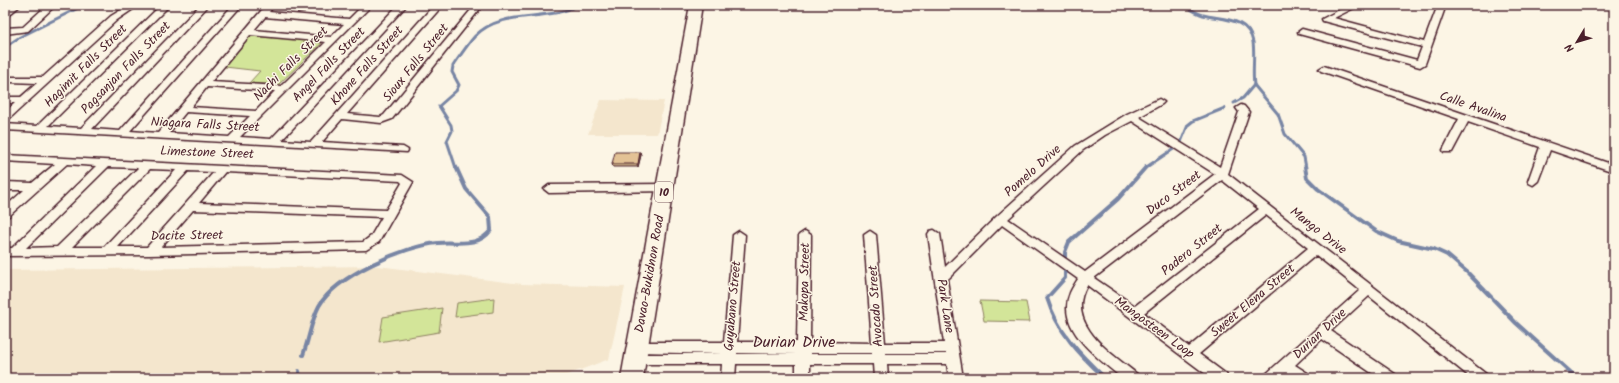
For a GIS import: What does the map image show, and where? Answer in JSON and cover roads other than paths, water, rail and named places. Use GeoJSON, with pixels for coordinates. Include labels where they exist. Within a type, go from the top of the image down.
{"type":"FeatureCollection","features":[{"type":"Feature","properties":{"kind":"highway","name":"Davao-Bukidnon Road"},"geometry":{"type":"LineString","coordinates":[[632,378],[696,5]]}},
{"type":"Feature","properties":{"kind":"street"},"geometry":{"type":"LineString","coordinates":[[5,15],[17,5]]}},
{"type":"Feature","properties":{"kind":"street"},"geometry":{"type":"LineString","coordinates":[[5,31],[25,30],[52,5]]}},
{"type":"Feature","properties":{"kind":"street"},"geometry":{"type":"LineString","coordinates":[[5,117],[114,18],[135,5]]}},
{"type":"Feature","properties":{"kind":"street","name":"Hagimit Falls Street"},"geometry":{"type":"LineString","coordinates":[[40,129],[166,5]]}},
{"type":"Feature","properties":{"kind":"street","name":"Pagsanjan Falls Street"},"geometry":{"type":"LineString","coordinates":[[83,132],[205,5]]}},
{"type":"Feature","properties":{"kind":"street"},"geometry":{"type":"LineString","coordinates":[[122,134],[238,5]]}},
{"type":"Feature","properties":{"kind":"street"},"geometry":{"type":"LineString","coordinates":[[161,136],[270,5]]}},
{"type":"Feature","properties":{"kind":"street","name":"Nachi Falls Street"},"geometry":{"type":"LineString","coordinates":[[232,140],[368,5]]}},
{"type":"Feature","properties":{"kind":"street","name":"Angel Falls Street"},"geometry":{"type":"LineString","coordinates":[[272,143],[404,5]]}},
{"type":"Feature","properties":{"kind":"street","name":"Khone Falls Street"},"geometry":{"type":"LineString","coordinates":[[314,145],[439,5]]}},
{"type":"Feature","properties":{"kind":"street","name":"Sioux Falls Street"},"geometry":{"type":"LineString","coordinates":[[340,116],[381,120],[388,117],[479,5]]}},
{"type":"Feature","properties":{"kind":"street"},"geometry":{"type":"LineString","coordinates":[[1356,5],[1326,19],[1427,46]]}},
{"type":"Feature","properties":{"kind":"street"},"geometry":{"type":"LineString","coordinates":[[1302,32],[1420,64],[1442,5]]}},
{"type":"Feature","properties":{"kind":"street"},"geometry":{"type":"LineString","coordinates":[[262,14],[351,22]]}},
{"type":"Feature","properties":{"kind":"street"},"geometry":{"type":"LineString","coordinates":[[247,32],[333,40]]}},
{"type":"Feature","properties":{"kind":"street","name":"Calle Avalina"},"geometry":{"type":"LineString","coordinates":[[1324,69],[1614,169]]}},
{"type":"Feature","properties":{"kind":"street"},"geometry":{"type":"LineString","coordinates":[[10,79],[46,80]]}},
{"type":"Feature","properties":{"kind":"street"},"geometry":{"type":"LineString","coordinates":[[204,84],[283,89]]}},
{"type":"Feature","properties":{"kind":"street"},"geometry":{"type":"LineString","coordinates":[[5,100],[24,100]]}},
{"type":"Feature","properties":{"kind":"street","name":"Pomelo Drive"},"geometry":{"type":"LineString","coordinates":[[941,279],[1001,219],[1079,148],[1131,116],[1159,102]]}},
{"type":"Feature","properties":{"kind":"street","name":"Duco Street"},"geometry":{"type":"LineString","coordinates":[[1085,278],[1223,174],[1244,112],[1241,108]]}},
{"type":"Feature","properties":{"kind":"street"},"geometry":{"type":"LineString","coordinates":[[183,109],[259,114]]}},
{"type":"Feature","properties":{"kind":"street","name":"Mango Drive"},"geometry":{"type":"LineString","coordinates":[[1131,116],[1223,174],[1481,378]]}},
{"type":"Feature","properties":{"kind":"street"},"geometry":{"type":"LineString","coordinates":[[1448,150],[1465,118]]}},
{"type":"Feature","properties":{"kind":"street","name":"Niagara Falls Street"},"geometry":{"type":"LineString","coordinates":[[5,127],[403,150]]}},
{"type":"Feature","properties":{"kind":"street"},"geometry":{"type":"LineString","coordinates":[[1533,181],[1546,146]]}},
{"type":"Feature","properties":{"kind":"street","name":"Limestone Street"},"geometry":{"type":"LineString","coordinates":[[5,158],[402,178],[406,180],[408,184],[390,214]]}},
{"type":"Feature","properties":{"kind":"street"},"geometry":{"type":"LineString","coordinates":[[5,213],[65,161]]}},
{"type":"Feature","properties":{"kind":"street"},"geometry":{"type":"LineString","coordinates":[[11,251],[106,162]]}},
{"type":"Feature","properties":{"kind":"street"},"geometry":{"type":"LineString","coordinates":[[60,252],[147,165]]}},
{"type":"Feature","properties":{"kind":"street"},"geometry":{"type":"LineString","coordinates":[[107,251],[186,166]]}},
{"type":"Feature","properties":{"kind":"street"},"geometry":{"type":"LineString","coordinates":[[150,251],[223,168]]}},
{"type":"Feature","properties":{"kind":"street"},"geometry":{"type":"LineString","coordinates":[[5,186],[34,187]]}},
{"type":"Feature","properties":{"kind":"street"},"geometry":{"type":"LineString","coordinates":[[549,189],[665,188]]}},
{"type":"Feature","properties":{"kind":"street"},"geometry":{"type":"LineString","coordinates":[[190,206],[390,214]]}},
{"type":"Feature","properties":{"kind":"street","name":"Padero Street"},"geometry":{"type":"LineString","coordinates":[[1135,314],[1266,209]]}},
{"type":"Feature","properties":{"kind":"street","name":"Dacite Street"},"geometry":{"type":"LineString","coordinates":[[11,251],[150,251],[361,247],[369,245],[375,239],[390,214]]}},
{"type":"Feature","properties":{"kind":"street","name":"Mangosteen Loop"},"geometry":{"type":"LineString","coordinates":[[1001,219],[1135,314],[1221,378]]}},
{"type":"Feature","properties":{"kind":"street","name":"Park Lane"},"geometry":{"type":"LineString","coordinates":[[934,234],[956,378]]}},
{"type":"Feature","properties":{"kind":"street","name":"Guyabano Street"},"geometry":{"type":"LineString","coordinates":[[728,378],[739,235]]}},
{"type":"Feature","properties":{"kind":"street","name":"Makopa Street"},"geometry":{"type":"LineString","coordinates":[[803,378],[805,235]]}},
{"type":"Feature","properties":{"kind":"street","name":"Avocado Street"},"geometry":{"type":"LineString","coordinates":[[870,235],[881,378]]}},
{"type":"Feature","properties":{"kind":"street","name":"Sweet Elena Street"},"geometry":{"type":"LineString","coordinates":[[1190,354],[1316,248]]}},
{"type":"Feature","properties":{"kind":"street"},"geometry":{"type":"LineString","coordinates":[[1085,278],[1077,289],[1074,297],[1074,314],[1076,322],[1090,343],[1132,378]]}},
{"type":"Feature","properties":{"kind":"street","name":"Durian Drive"},"geometry":{"type":"LineString","coordinates":[[1271,378],[1286,366],[1369,289]]}},
{"type":"Feature","properties":{"kind":"street"},"geometry":{"type":"LineString","coordinates":[[1322,332],[1390,378]]}},
{"type":"Feature","properties":{"kind":"street","name":"Durian Drive"},"geometry":{"type":"LineString","coordinates":[[636,353],[952,353]]}},
{"type":"Feature","properties":{"kind":"street"},"geometry":{"type":"LineString","coordinates":[[1286,366],[1304,378]]}},
{"type":"Feature","properties":{"kind":"waterway"},"geometry":{"type":"LineString","coordinates":[[5,47],[20,37],[84,5]]}},
{"type":"Feature","properties":{"kind":"waterway"},"geometry":{"type":"LineString","coordinates":[[456,168],[447,141],[452,131],[451,125],[439,106],[456,91],[459,85],[452,72],[453,66],[466,47],[475,36],[486,27],[498,22],[553,14],[578,5]]}},
{"type":"Feature","properties":{"kind":"waterway"},"geometry":{"type":"LineString","coordinates":[[1184,5],[1200,14],[1233,21],[1246,28],[1253,42],[1254,85]]}},
{"type":"Feature","properties":{"kind":"waterway"},"geometry":{"type":"LineString","coordinates":[[1234,103],[1243,98],[1254,85]]}},
{"type":"Feature","properties":{"kind":"waterway"},"geometry":{"type":"LineString","coordinates":[[1254,85],[1278,114],[1285,134],[1304,157],[1306,168]]}},
{"type":"Feature","properties":{"kind":"waterway"},"geometry":{"type":"LineString","coordinates":[[1181,142],[1188,125],[1193,121],[1225,108]]}},
{"type":"Feature","properties":{"kind":"waterway"},"geometry":{"type":"LineString","coordinates":[[1145,168],[1175,148]]}},
{"type":"Feature","properties":{"kind":"waterway"},"geometry":{"type":"LineString","coordinates":[[303,355],[319,306],[340,284],[355,274],[372,264],[407,250],[438,243],[474,241],[486,236],[491,230],[490,217],[466,189],[456,167]]}},
{"type":"Feature","properties":{"kind":"waterway"},"geometry":{"type":"LineString","coordinates":[[1305,167],[1307,178],[1318,189],[1376,231],[1398,241],[1434,249],[1447,255],[1467,272],[1516,323],[1577,378]]}},
{"type":"Feature","properties":{"kind":"waterway"},"geometry":{"type":"LineString","coordinates":[[1065,258],[1065,252],[1069,242],[1118,199],[1145,168]]}},
{"type":"Feature","properties":{"kind":"waterway"},"geometry":{"type":"LineString","coordinates":[[1065,270],[1065,278],[1047,298],[1051,310],[1070,342],[1105,378]]}},
{"type":"Feature","properties":{"kind":"waterway"},"geometry":{"type":"LineString","coordinates":[[299,371],[300,378]]}}]}
